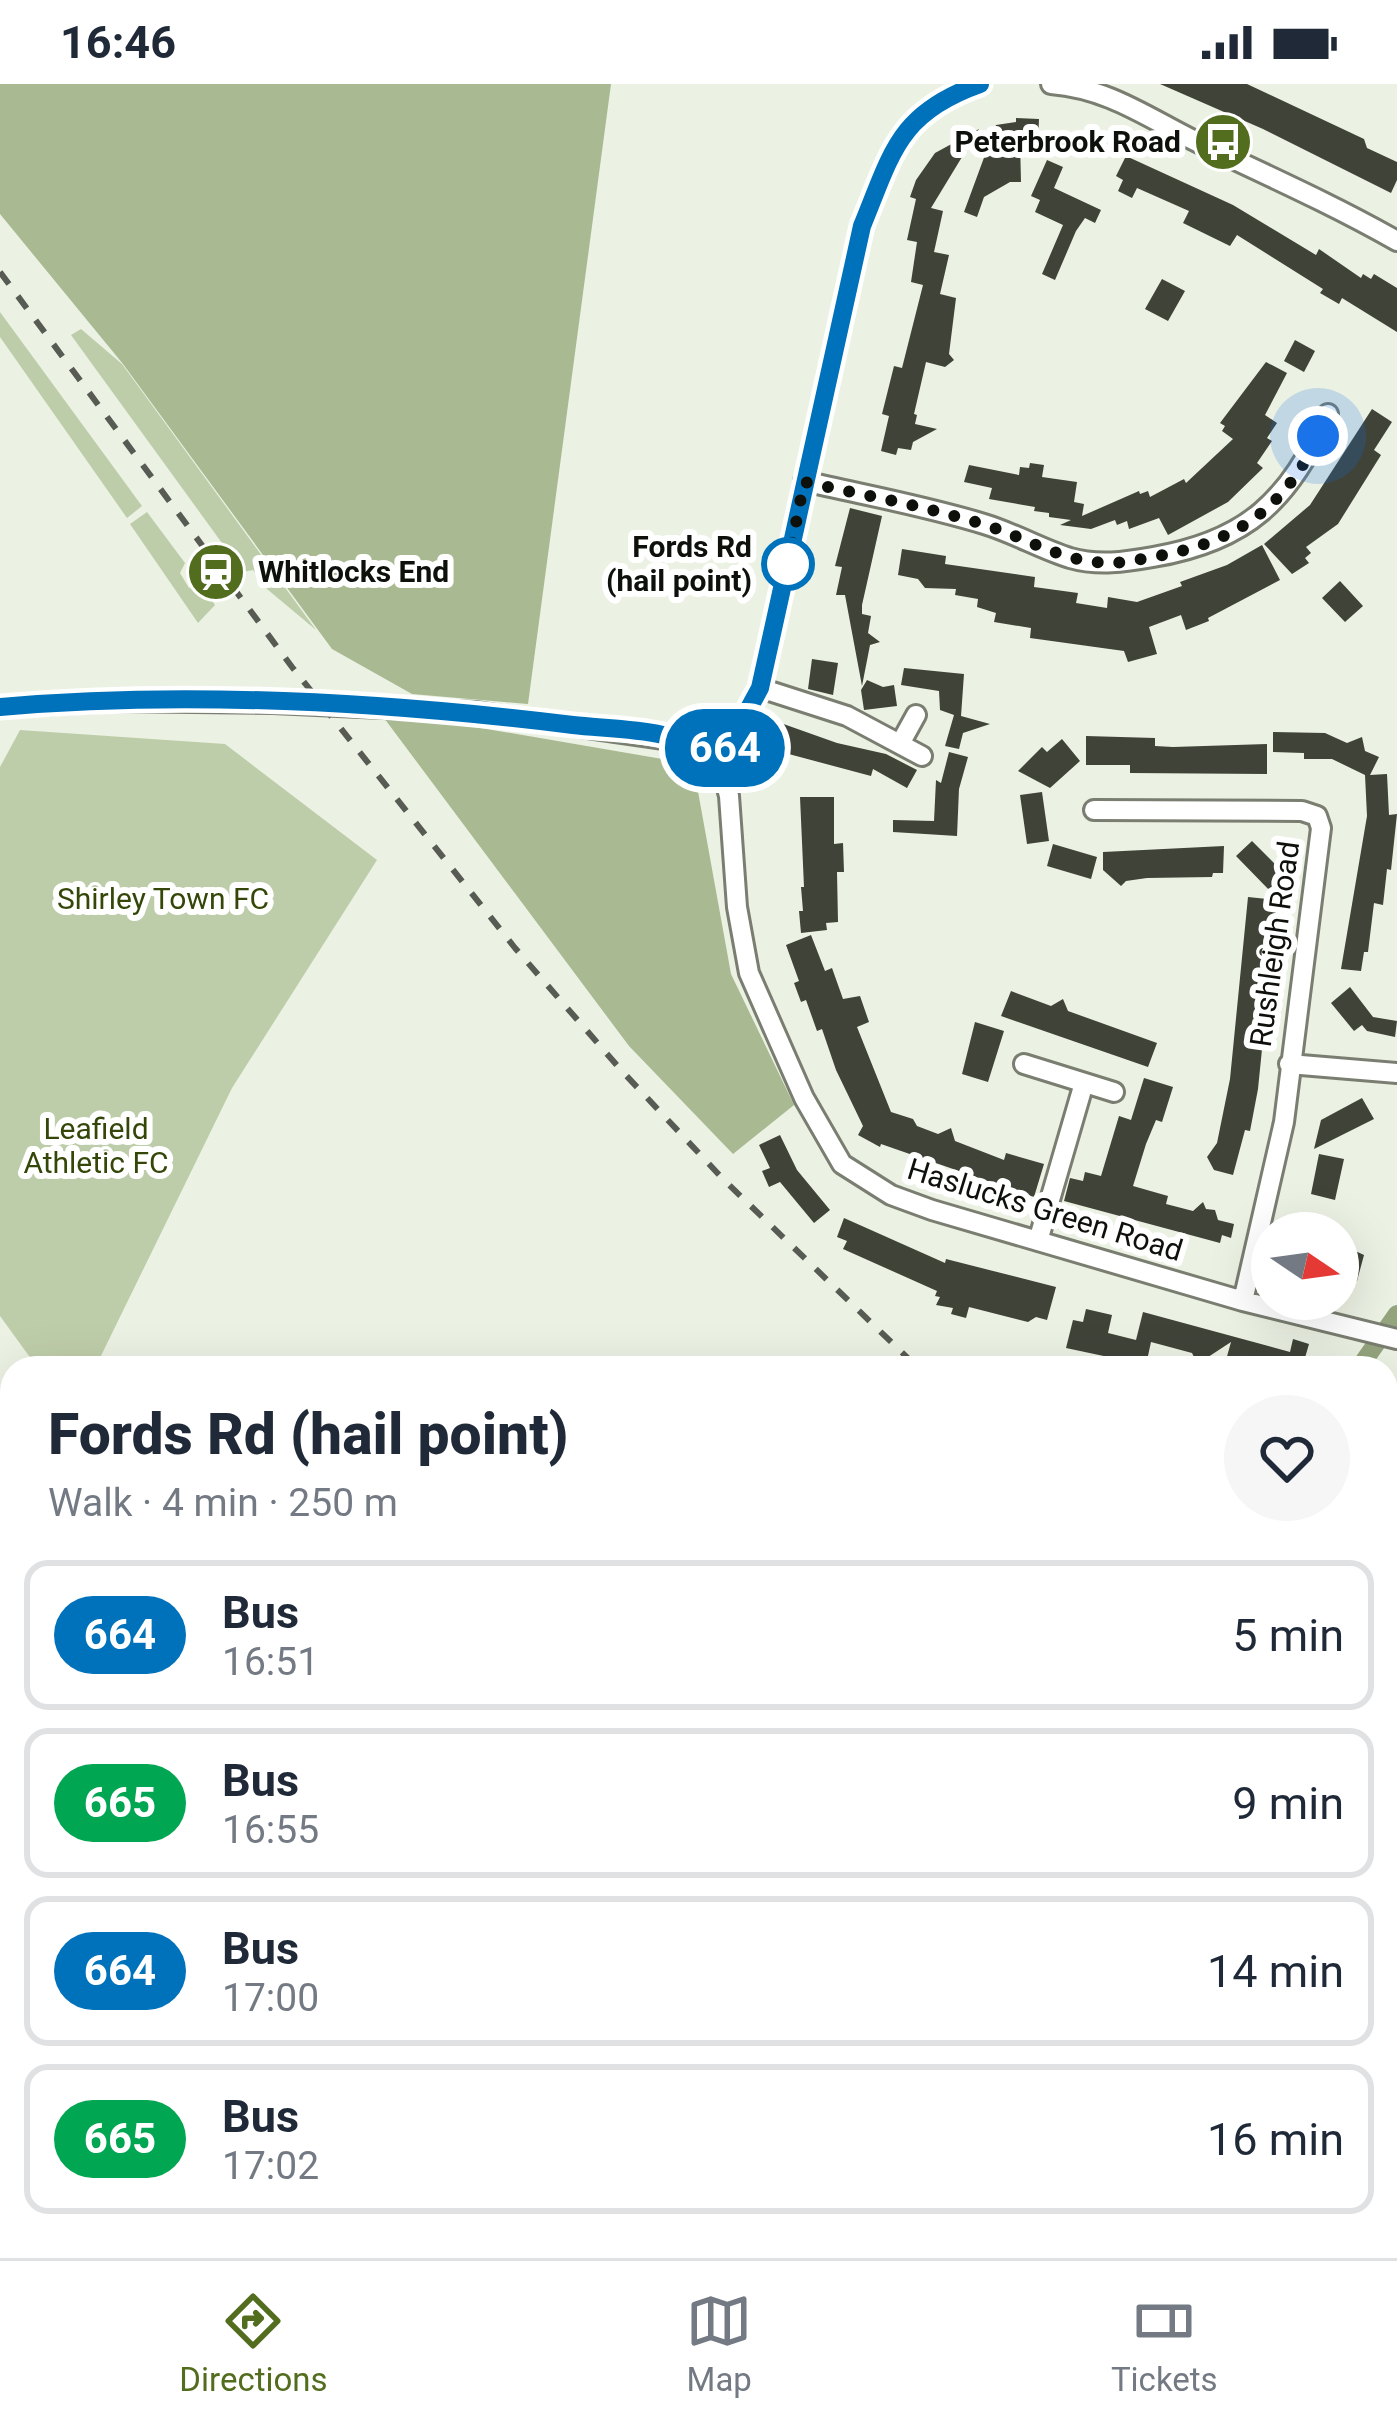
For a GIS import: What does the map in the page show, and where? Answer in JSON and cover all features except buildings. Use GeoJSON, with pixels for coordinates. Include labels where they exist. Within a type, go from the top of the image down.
{"type":"FeatureCollection","features":[{"type":"Feature","properties":{"kind":"street"},"geometry":{"type":"LineString","coordinates":[[0,706],[111,701],[273,703],[476,712],[655,735],[700,747],[712,759],[729,745],[760,688],[862,226],[906,128],[948,96],[980,84]]}},
{"type":"Feature","properties":{"kind":"street"},"geometry":{"type":"LineString","coordinates":[[1051,84],[1086,89],[1137,107],[1397,241]]}},
{"type":"Feature","properties":{"kind":"street"},"geometry":{"type":"LineString","coordinates":[[804,482],[986,525],[1070,558],[1121,563],[1212,544],[1249,523],[1285,492],[1308,459],[1328,414]]}},
{"type":"Feature","properties":{"kind":"street"},"geometry":{"type":"LineString","coordinates":[[760,688],[847,716],[922,756]]}},
{"type":"Feature","properties":{"kind":"street"},"geometry":{"type":"LineString","coordinates":[[900,744],[916,715]]}},
{"type":"Feature","properties":{"kind":"street","name":"Haslucks Green Road"},"geometry":{"type":"LineString","coordinates":[[712,759],[729,796],[737,907],[749,973],[803,1098],[842,1164],[891,1196],[1243,1301],[1397,1339]]}},
{"type":"Feature","properties":{"kind":"street","name":"Rushleigh Road"},"geometry":{"type":"LineString","coordinates":[[1094,810],[1302,812],[1317,816],[1322,829],[1284,1122],[1243,1301]]}},
{"type":"Feature","properties":{"kind":"street"},"geometry":{"type":"LineString","coordinates":[[1024,1064],[1114,1092]]}},
{"type":"Feature","properties":{"kind":"street"},"geometry":{"type":"LineString","coordinates":[[1289,1064],[1397,1073]]}},
{"type":"Feature","properties":{"kind":"street"},"geometry":{"type":"LineString","coordinates":[[1038,1241],[1084,1083]]}},
{"type":"Feature","properties":{"kind":"green space"},"geometry":{"type":"Polygon","coordinates":[[[0,84],[611,84],[528,704],[412,694],[332,649],[123,364],[0,214],[0,84]]]}},
{"type":"Feature","properties":{"kind":"green space"},"geometry":{"type":"Polygon","coordinates":[[[0,312],[142,506],[127,518],[0,337],[0,312]]]}},
{"type":"Feature","properties":{"kind":"green space"},"geometry":{"type":"Polygon","coordinates":[[[81,329],[122,364],[316,630],[267,589],[253,570],[243,572],[71,335],[81,329]]]}},
{"type":"Feature","properties":{"kind":"green space"},"geometry":{"type":"Polygon","coordinates":[[[147,512],[185,563],[180,573],[189,588],[201,585],[215,605],[198,623],[130,524],[147,512]]]}},
{"type":"Feature","properties":{"kind":"green space"},"geometry":{"type":"Polygon","coordinates":[[[384,718],[452,723],[674,761],[697,786],[731,974],[794,1105],[733,1154],[629,1046],[384,718]]]}},
{"type":"Feature","properties":{"kind":"green space","name":"Shirley Town FC"},"geometry":{"type":"Polygon","coordinates":[[[20,730],[225,744],[377,860],[232,1088],[101,1356],[29,1356],[0,1316],[0,767],[20,730]]]}},
{"type":"Feature","properties":{"kind":"waterway"},"geometry":{"type":"LineString","coordinates":[[1367,1356],[1397,1314]]}},
{"type":"Feature","properties":{"kind":"railway"},"geometry":{"type":"LineString","coordinates":[[0,272],[292,667],[515,948],[724,1180],[906,1356]]}},
{"type":"Feature","properties":{"kind":"bus line","name":"664"},"geometry":{"type":"LineString","coordinates":[[0,707],[111,701],[250,702],[476,712],[655,735],[700,747],[712,759],[729,745],[760,688],[862,226],[906,128],[948,96],[980,84]]}},
{"type":"Feature","properties":{"kind":"place","name":"Peterbrook Road"},"geometry":{"type":"Point","coordinates":[1223,142]}},
{"type":"Feature","properties":{"kind":"place","name":"Fords Rd (hail point)"},"geometry":{"type":"Point","coordinates":[788,564]}},
{"type":"Feature","properties":{"kind":"place","name":"Whitlocks End"},"geometry":{"type":"Point","coordinates":[216,572]}},
{"type":"Feature","properties":{"kind":"route"},"geometry":{"type":"LineString","coordinates":[[788,564],[804,482],[986,525],[1070,558],[1095,562],[1121,563],[1212,544],[1249,523],[1285,492],[1318,436]]}},
{"type":"Feature","properties":{"kind":"park label","name":"Leafield Athletic FC"},"geometry":{"type":"Point","coordinates":[96,1146]}}]}
